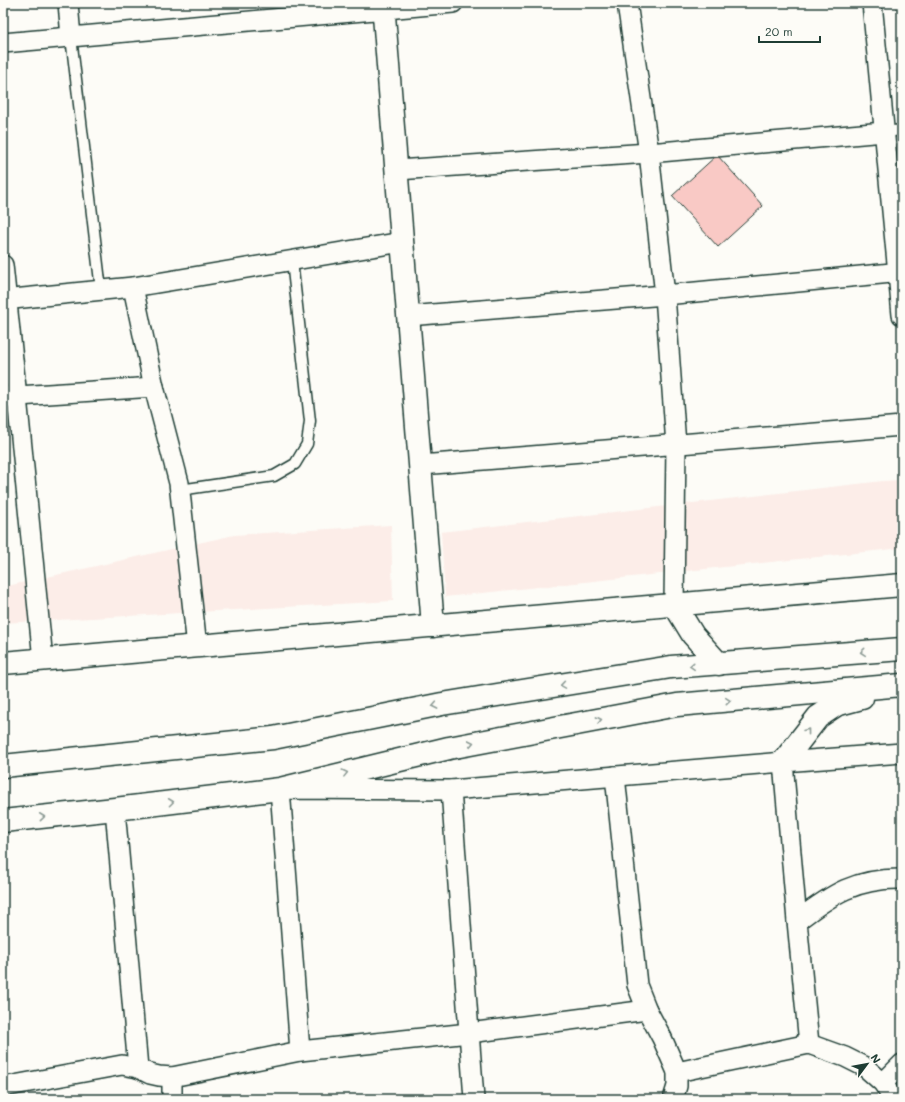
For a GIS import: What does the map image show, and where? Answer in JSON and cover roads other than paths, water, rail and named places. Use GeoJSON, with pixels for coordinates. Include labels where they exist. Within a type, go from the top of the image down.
{"type":"FeatureCollection","features":[{"type":"Feature","properties":{"kind":"main road"},"geometry":{"type":"LineString","coordinates":[[383,6],[433,626]]}},
{"type":"Feature","properties":{"kind":"main road"},"geometry":{"type":"LineString","coordinates":[[3,663],[902,585]]}},
{"type":"Feature","properties":{"kind":"main road"},"geometry":{"type":"LineString","coordinates":[[674,604],[686,626],[719,664]]}},
{"type":"Feature","properties":{"kind":"main road"},"geometry":{"type":"LineString","coordinates":[[3,766],[273,738],[442,704],[671,667],[902,649]]}},
{"type":"Feature","properties":{"kind":"main road"},"geometry":{"type":"LineString","coordinates":[[783,762],[818,717],[827,710],[836,705],[902,686]]}},
{"type":"Feature","properties":{"kind":"main road"},"geometry":{"type":"LineString","coordinates":[[3,821],[280,789],[449,748],[677,705],[902,686]]}},
{"type":"Feature","properties":{"kind":"street"},"geometry":{"type":"LineString","coordinates":[[68,3],[71,37]]}},
{"type":"Feature","properties":{"kind":"street"},"geometry":{"type":"LineString","coordinates":[[3,43],[383,6],[453,3]]}},
{"type":"Feature","properties":{"kind":"street"},"geometry":{"type":"LineString","coordinates":[[627,3],[649,153],[665,295],[676,444],[674,604]]}},
{"type":"Feature","properties":{"kind":"street"},"geometry":{"type":"LineString","coordinates":[[872,3],[893,131],[902,315]]}},
{"type":"Feature","properties":{"kind":"street"},"geometry":{"type":"LineString","coordinates":[[397,170],[649,153],[893,131]]}},
{"type":"Feature","properties":{"kind":"street"},"geometry":{"type":"LineString","coordinates":[[5,300],[133,287],[402,242]]}},
{"type":"Feature","properties":{"kind":"street"},"geometry":{"type":"LineString","coordinates":[[3,265],[10,397],[43,660]]}},
{"type":"Feature","properties":{"kind":"street"},"geometry":{"type":"LineString","coordinates":[[408,316],[665,295],[900,272]]}},
{"type":"Feature","properties":{"kind":"street"},"geometry":{"type":"LineString","coordinates":[[133,287],[154,387],[180,490],[197,647]]}},
{"type":"Feature","properties":{"kind":"street"},"geometry":{"type":"LineString","coordinates":[[10,397],[154,387]]}},
{"type":"Feature","properties":{"kind":"street"},"geometry":{"type":"LineString","coordinates":[[421,466],[902,426]]}},
{"type":"Feature","properties":{"kind":"street"},"geometry":{"type":"LineString","coordinates":[[300,1051],[280,789],[451,790],[902,753]]}},
{"type":"Feature","properties":{"kind":"street"},"geometry":{"type":"LineString","coordinates":[[783,762],[809,1044]]}},
{"type":"Feature","properties":{"kind":"street"},"geometry":{"type":"LineString","coordinates":[[615,776],[637,985],[647,1010],[662,1038],[677,1072],[677,1086],[673,1099]]}},
{"type":"Feature","properties":{"kind":"street"},"geometry":{"type":"LineString","coordinates":[[451,790],[474,1099]]}},
{"type":"Feature","properties":{"kind":"street"},"geometry":{"type":"LineString","coordinates":[[114,809],[138,1068]]}},
{"type":"Feature","properties":{"kind":"street"},"geometry":{"type":"LineString","coordinates":[[797,921],[823,901],[844,889],[864,882],[890,878],[902,879]]}},
{"type":"Feature","properties":{"kind":"street"},"geometry":{"type":"LineString","coordinates":[[3,1087],[122,1065],[138,1068],[150,1074],[172,1077],[300,1051],[469,1033],[647,1010]]}},
{"type":"Feature","properties":{"kind":"street"},"geometry":{"type":"LineString","coordinates":[[677,1072],[809,1044],[844,1057],[865,1067],[883,1083],[893,1099]]}},
{"type":"Feature","properties":{"kind":"street"},"geometry":{"type":"LineString","coordinates":[[883,1083],[902,1064]]}},
{"type":"Feature","properties":{"kind":"street"},"geometry":{"type":"LineString","coordinates":[[172,1077],[172,1099]]}},
{"type":"Feature","properties":{"kind":"lane"},"geometry":{"type":"LineString","coordinates":[[71,37],[101,290]]}},
{"type":"Feature","properties":{"kind":"lane"},"geometry":{"type":"LineString","coordinates":[[180,490],[274,476],[295,464],[307,444],[310,421],[292,261]]}}]}
